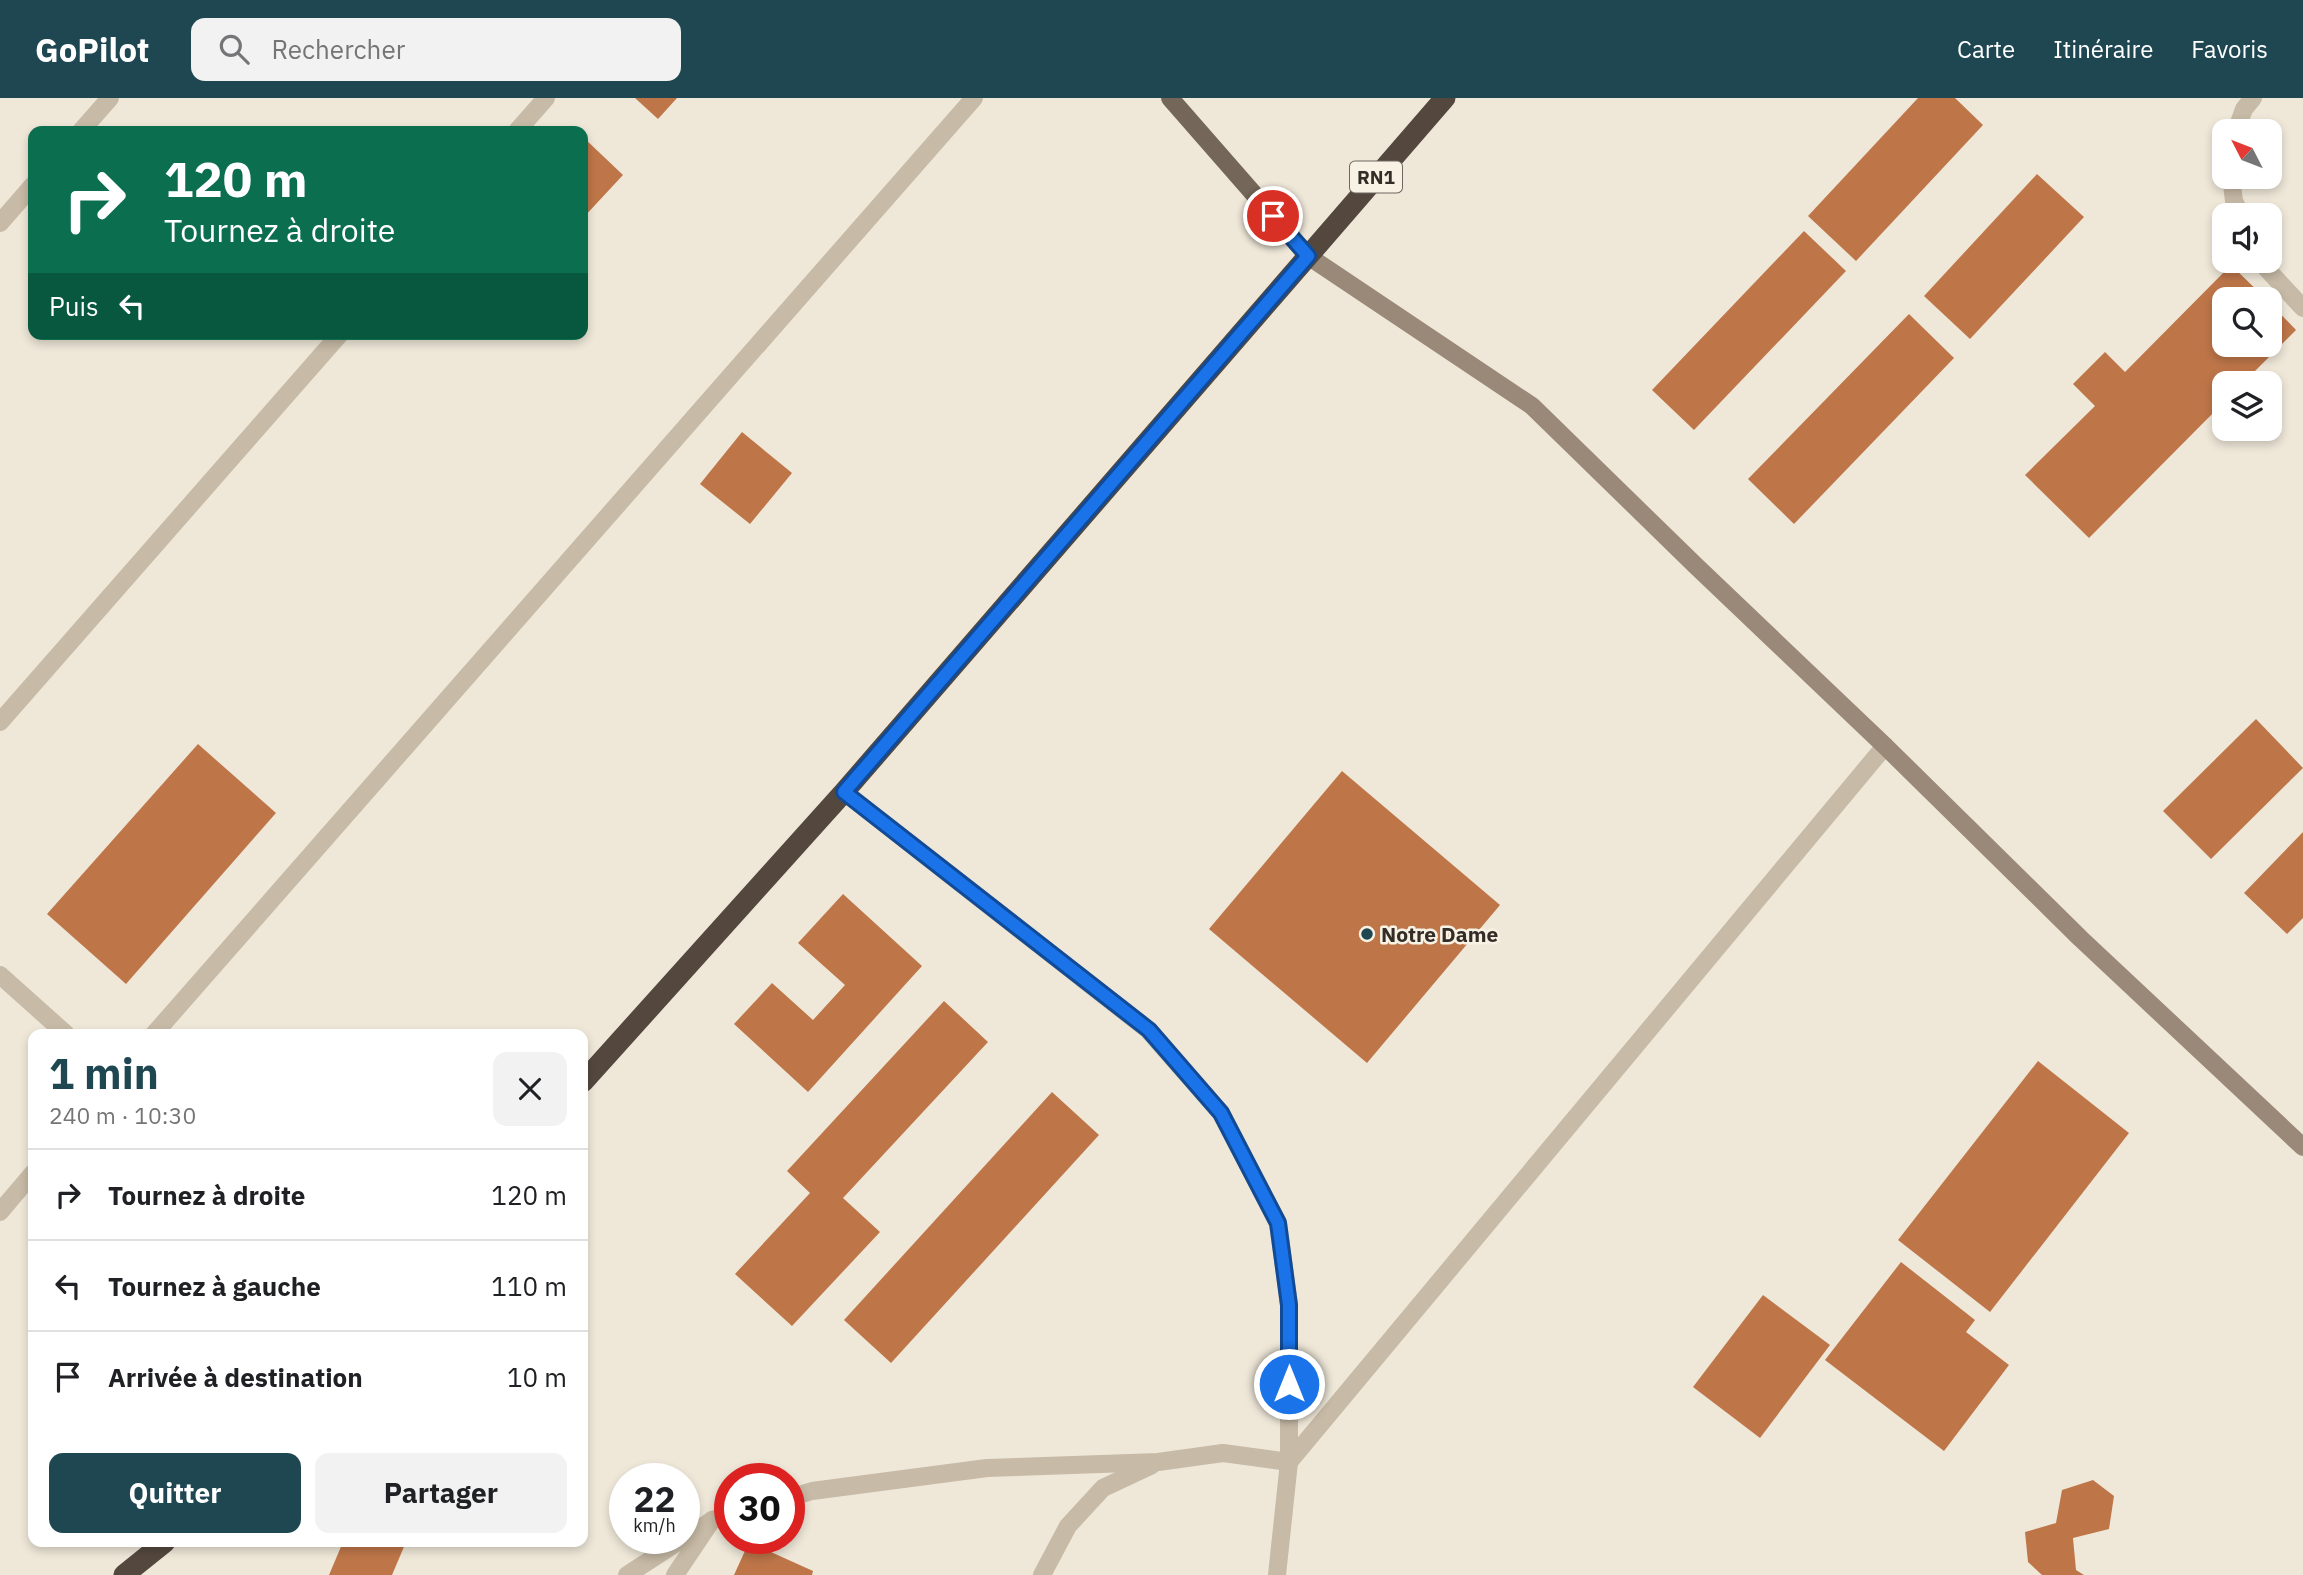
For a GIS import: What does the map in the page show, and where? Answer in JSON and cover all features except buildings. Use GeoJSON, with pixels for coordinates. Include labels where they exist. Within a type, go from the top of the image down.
{"type":"FeatureCollection","features":[{"type":"Feature","properties":{"kind":"highway","name":"RN1"},"geometry":{"type":"LineString","coordinates":[[588,1076],[844,792],[1445,98]]}},
{"type":"Feature","properties":{"kind":"highway"},"geometry":{"type":"LineString","coordinates":[[124,1575],[159,1547]]}},
{"type":"Feature","properties":{"kind":"main road"},"geometry":{"type":"LineString","coordinates":[[1170,98],[1308,256]]}},
{"type":"Feature","properties":{"kind":"street"},"geometry":{"type":"LineString","coordinates":[[85,126],[110,98]]}},
{"type":"Feature","properties":{"kind":"street"},"geometry":{"type":"LineString","coordinates":[[521,126],[546,98]]}},
{"type":"Feature","properties":{"kind":"street"},"geometry":{"type":"LineString","coordinates":[[158,1029],[974,98]]}},
{"type":"Feature","properties":{"kind":"street"},"geometry":{"type":"LineString","coordinates":[[2240,119],[2253,98]]}},
{"type":"Feature","properties":{"kind":"street"},"geometry":{"type":"LineString","coordinates":[[0,223],[28,192]]}},
{"type":"Feature","properties":{"kind":"street"},"geometry":{"type":"LineString","coordinates":[[1308,256],[1532,406],[2080,938],[2303,1147]]}},
{"type":"Feature","properties":{"kind":"street"},"geometry":{"type":"LineString","coordinates":[[2270,273],[2303,308]]}},
{"type":"Feature","properties":{"kind":"street"},"geometry":{"type":"LineString","coordinates":[[0,722],[335,340]]}},
{"type":"Feature","properties":{"kind":"street"},"geometry":{"type":"LineString","coordinates":[[1289,1462],[1885,746]]}},
{"type":"Feature","properties":{"kind":"street"},"geometry":{"type":"LineString","coordinates":[[844,792],[1149,1030],[1221,1113],[1278,1223],[1289,1305],[1289,1462],[1277,1575]]}},
{"type":"Feature","properties":{"kind":"street"},"geometry":{"type":"LineString","coordinates":[[0,975],[60,1029]]}},
{"type":"Feature","properties":{"kind":"street"},"geometry":{"type":"LineString","coordinates":[[0,1212],[28,1179]]}},
{"type":"Feature","properties":{"kind":"street"},"geometry":{"type":"LineString","coordinates":[[805,1493],[987,1468],[1158,1462],[1223,1453],[1289,1462]]}},
{"type":"Feature","properties":{"kind":"street"},"geometry":{"type":"LineString","coordinates":[[1042,1575],[1068,1527],[1103,1488],[1158,1462]]}},
{"type":"Feature","properties":{"kind":"street"},"geometry":{"type":"LineString","coordinates":[[700,1528],[712,1520]]}},
{"type":"Feature","properties":{"kind":"street"},"geometry":{"type":"LineString","coordinates":[[675,1575],[712,1520]]}},
{"type":"Feature","properties":{"kind":"street"},"geometry":{"type":"LineString","coordinates":[[627,1575],[659,1554]]}},
{"type":"Feature","properties":{"kind":"place","name":"Notre Dame"},"geometry":{"type":"Point","coordinates":[1367,934]}},
{"type":"Feature","properties":{"kind":"route"},"geometry":{"type":"LineString","coordinates":[[1273,216],[1308,256],[844,792],[1149,1030],[1221,1113],[1278,1223],[1289,1305],[1289,1384]]}}]}
